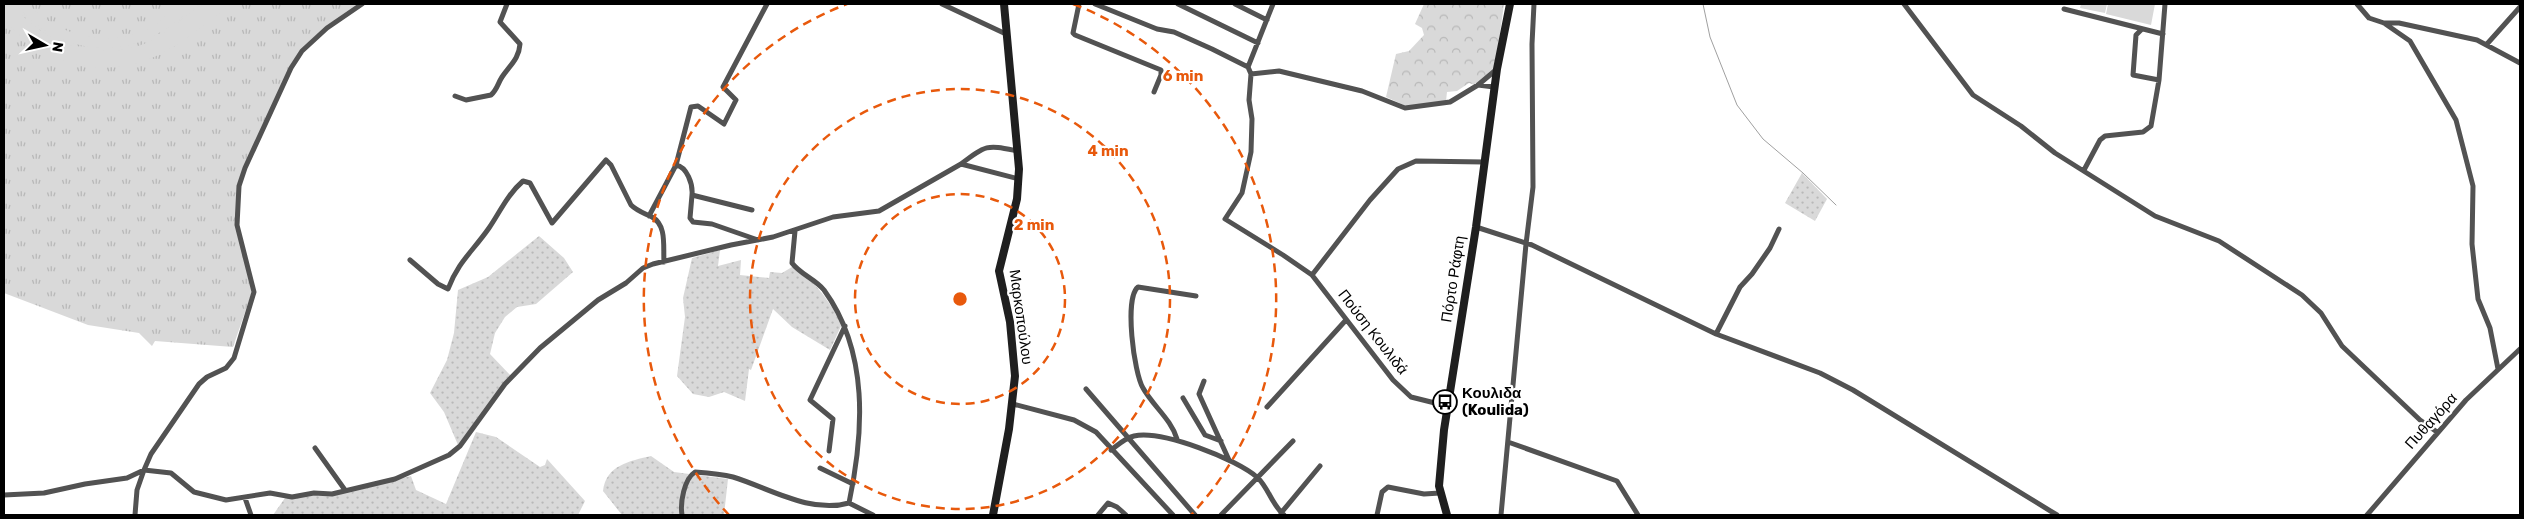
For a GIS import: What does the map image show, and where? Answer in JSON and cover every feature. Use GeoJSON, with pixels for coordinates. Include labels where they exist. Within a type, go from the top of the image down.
{"type":"FeatureCollection","features":[{"type":"Feature","properties":{"kind":"main road","name":"Μαρκοπούλου"},"geometry":{"type":"LineString","coordinates":[[993,515],[1013,404],[1014,348],[998,271],[1016,199],[1019,179],[1019,151],[1004,4]]}},
{"type":"Feature","properties":{"kind":"main road","name":"Πόρτο Ράφτη"},"geometry":{"type":"LineString","coordinates":[[1501,47],[1506,4]]}},
{"type":"Feature","properties":{"kind":"main road","name":"Πόρτο Ράφτη"},"geometry":{"type":"LineString","coordinates":[[1447,515],[1440,493],[1440,464],[1447,406],[1476,227],[1494,87],[1510,4]]}},
{"type":"Feature","properties":{"kind":"street"},"geometry":{"type":"LineString","coordinates":[[136,515],[137,490],[151,454],[199,384],[207,377],[226,368],[234,358],[254,292],[237,225],[239,186],[245,168],[291,68],[302,51],[327,28],[362,4]]}},
{"type":"Feature","properties":{"kind":"street"},"geometry":{"type":"LineString","coordinates":[[455,96],[466,100],[491,95],[502,76],[513,64],[520,44],[500,22],[507,4]]}},
{"type":"Feature","properties":{"kind":"street"},"geometry":{"type":"LineString","coordinates":[[649,216],[676,165],[691,107],[698,106],[724,124],[726,121],[736,100],[723,87],[767,4]]}},
{"type":"Feature","properties":{"kind":"street"},"geometry":{"type":"LineString","coordinates":[[942,4],[966,17],[1006,34]]}},
{"type":"Feature","properties":{"kind":"street"},"geometry":{"type":"LineString","coordinates":[[1079,4],[1073,33],[1161,70],[1161,75],[1154,92]]}},
{"type":"Feature","properties":{"kind":"street"},"geometry":{"type":"LineString","coordinates":[[1095,4],[1157,29],[1174,32],[1248,67],[1252,74],[1279,71],[1362,91],[1405,108],[1450,102],[1478,85],[1497,69]]}},
{"type":"Feature","properties":{"kind":"street"},"geometry":{"type":"LineString","coordinates":[[1178,4],[1258,43]]}},
{"type":"Feature","properties":{"kind":"street"},"geometry":{"type":"LineString","coordinates":[[1235,4],[1259,14],[1267,20]]}},
{"type":"Feature","properties":{"kind":"street"},"geometry":{"type":"LineString","coordinates":[[1248,67],[1273,4]]}},
{"type":"Feature","properties":{"kind":"street"},"geometry":{"type":"LineString","coordinates":[[1501,515],[1526,244],[1533,188],[1532,44],[1534,4]]}},
{"type":"Feature","properties":{"kind":"street"},"geometry":{"type":"LineString","coordinates":[[1904,4],[1973,95],[2155,216],[2219,241],[2302,295],[2321,313],[2342,346],[2420,420],[2437,432]]}},
{"type":"Feature","properties":{"kind":"street"},"geometry":{"type":"LineString","coordinates":[[2084,170],[2100,140],[2105,136],[2148,130],[2154,111],[2159,80],[2165,4]]}},
{"type":"Feature","properties":{"kind":"street"},"geometry":{"type":"LineString","coordinates":[[2357,4],[2369,18],[2384,23],[2414,26],[2487,44],[2520,63]]}},
{"type":"Feature","properties":{"kind":"street"},"geometry":{"type":"LineString","coordinates":[[2487,44],[2520,7]]}},
{"type":"Feature","properties":{"kind":"street"},"geometry":{"type":"LineString","coordinates":[[2064,9],[2163,34]]}},
{"type":"Feature","properties":{"kind":"street"},"geometry":{"type":"LineString","coordinates":[[1259,14],[1271,10]]}},
{"type":"Feature","properties":{"kind":"street"},"geometry":{"type":"LineString","coordinates":[[2384,23],[2410,41],[2456,120],[2461,134],[2474,186],[2472,244],[2478,300],[2490,328],[2498,369]]}},
{"type":"Feature","properties":{"kind":"street"},"geometry":{"type":"LineString","coordinates":[[2142,29],[2136,35],[2133,75],[2159,80]]}},
{"type":"Feature","properties":{"kind":"street","name":"Πούση Κουλιδά"},"geometry":{"type":"LineString","coordinates":[[1252,74],[1249,100],[1252,119],[1251,152],[1242,193],[1225,219],[1283,254],[1312,275],[1383,370],[1410,397],[1447,406]]}},
{"type":"Feature","properties":{"kind":"street"},"geometry":{"type":"LineString","coordinates":[[1478,85],[1494,87]]}},
{"type":"Feature","properties":{"kind":"street"},"geometry":{"type":"LineString","coordinates":[[4,495],[44,493],[127,478],[144,470],[171,473],[194,492],[226,500],[270,493],[292,497],[314,493],[332,494],[395,479],[448,455],[460,446],[505,384],[554,335],[643,268],[795,231],[833,217],[879,211],[962,164],[984,147],[993,146],[1019,151]]}},
{"type":"Feature","properties":{"kind":"street"},"geometry":{"type":"LineString","coordinates":[[410,260],[438,284],[448,289],[457,268],[484,235],[507,198],[523,181],[530,183],[552,222],[606,160],[611,165],[631,205],[636,210],[657,220],[661,226],[664,262]]}},
{"type":"Feature","properties":{"kind":"street"},"geometry":{"type":"LineString","coordinates":[[1312,275],[1370,200],[1398,169],[1416,161],[1484,162]]}},
{"type":"Feature","properties":{"kind":"street"},"geometry":{"type":"LineString","coordinates":[[962,164],[1019,179]]}},
{"type":"Feature","properties":{"kind":"street"},"geometry":{"type":"LineString","coordinates":[[676,165],[684,170],[690,183],[692,195],[691,221],[712,224],[759,240]]}},
{"type":"Feature","properties":{"kind":"street"},"geometry":{"type":"LineString","coordinates":[[692,195],[752,210]]}},
{"type":"Feature","properties":{"kind":"street"},"geometry":{"type":"LineString","coordinates":[[1476,227],[1526,244],[1716,334],[1828,377],[2057,515]]}},
{"type":"Feature","properties":{"kind":"street"},"geometry":{"type":"LineString","coordinates":[[1716,334],[1740,287],[1752,274],[1778,229]]}},
{"type":"Feature","properties":{"kind":"street"},"geometry":{"type":"LineString","coordinates":[[795,231],[792,263],[817,282],[825,291],[844,326],[858,367],[859,453],[850,503]]}},
{"type":"Feature","properties":{"kind":"street"},"geometry":{"type":"LineString","coordinates":[[1177,439],[1174,429],[1140,382],[1131,330],[1131,315],[1135,291],[1138,287],[1196,296]]}},
{"type":"Feature","properties":{"kind":"street"},"geometry":{"type":"LineString","coordinates":[[1266,406],[1346,320]]}},
{"type":"Feature","properties":{"kind":"street"},"geometry":{"type":"LineString","coordinates":[[829,451],[833,419],[810,400],[844,326]]}},
{"type":"Feature","properties":{"kind":"street","name":"Πυθαγόρα"},"geometry":{"type":"LineString","coordinates":[[2367,515],[2437,432],[2520,349]]}},
{"type":"Feature","properties":{"kind":"street"},"geometry":{"type":"LineString","coordinates":[[1204,380],[1199,394],[1229,460]]}},
{"type":"Feature","properties":{"kind":"street"},"geometry":{"type":"LineString","coordinates":[[1086,389],[1195,515]]}},
{"type":"Feature","properties":{"kind":"street"},"geometry":{"type":"LineString","coordinates":[[1183,398],[1205,435],[1221,441]]}},
{"type":"Feature","properties":{"kind":"street"},"geometry":{"type":"LineString","coordinates":[[1013,404],[1074,420],[1096,432],[1172,515]]}},
{"type":"Feature","properties":{"kind":"street"},"geometry":{"type":"LineString","coordinates":[[1111,450],[1128,438],[1136,436],[1177,439],[1245,468],[1265,485],[1283,514],[1320,466]]}},
{"type":"Feature","properties":{"kind":"street"},"geometry":{"type":"LineString","coordinates":[[1221,515],[1234,499],[1258,478],[1293,441]]}},
{"type":"Feature","properties":{"kind":"street"},"geometry":{"type":"LineString","coordinates":[[1508,442],[1617,481],[1638,515]]}},
{"type":"Feature","properties":{"kind":"street"},"geometry":{"type":"LineString","coordinates":[[315,448],[345,490]]}},
{"type":"Feature","properties":{"kind":"street"},"geometry":{"type":"LineString","coordinates":[[820,468],[853,484]]}},
{"type":"Feature","properties":{"kind":"street"},"geometry":{"type":"LineString","coordinates":[[682,515],[681,509],[687,482],[695,472],[731,476],[787,498],[823,505],[850,503],[873,515]]}},
{"type":"Feature","properties":{"kind":"street"},"geometry":{"type":"LineString","coordinates":[[1377,515],[1382,492],[1388,487],[1424,494],[1440,493]]}},
{"type":"Feature","properties":{"kind":"street"},"geometry":{"type":"LineString","coordinates":[[245,498],[251,515]]}},
{"type":"Feature","properties":{"kind":"street"},"geometry":{"type":"LineString","coordinates":[[1098,515],[1108,503],[1117,507],[1126,515]]}},
{"type":"Feature","properties":{"kind":"green space"},"geometry":{"type":"Polygon","coordinates":[[[186,3],[199,4],[170,26],[151,37],[133,44],[115,47],[96,47],[60,39],[44,30],[16,4],[28,4],[41,16],[71,32],[88,37],[105,38],[139,33],[155,25],[179,6],[186,3]]]}},
{"type":"Feature","properties":{"kind":"green space"},"geometry":{"type":"Polygon","coordinates":[[[4,4],[358,4],[331,23],[298,53],[292,62],[244,167],[236,225],[252,292],[233,347],[155,341],[152,346],[139,333],[88,325],[4,293],[4,4]]]}},
{"type":"Feature","properties":{"kind":"green space"},"geometry":{"type":"Polygon","coordinates":[[[4,4],[12,4],[42,32],[60,41],[78,48],[98,51],[138,46],[157,38],[204,4],[231,4],[191,35],[166,51],[145,61],[102,68],[81,65],[61,59],[23,38],[6,23],[4,4]]]}},
{"type":"Feature","properties":{"kind":"green space"},"geometry":{"type":"Polygon","coordinates":[[[1424,4],[1504,4],[1495,69],[1475,85],[1469,83],[1457,91],[1447,92],[1446,101],[1406,106],[1386,97],[1396,54],[1409,51],[1424,35],[1422,28],[1415,24],[1424,4]]]}},
{"type":"Feature","properties":{"kind":"green space"},"geometry":{"type":"Polygon","coordinates":[[[2081,4],[2107,4],[2105,13],[2080,8],[2081,4]]]}},
{"type":"Feature","properties":{"kind":"green space"},"geometry":{"type":"Polygon","coordinates":[[[2108,4],[2155,4],[2151,25],[2106,14],[2108,4]]]}},
{"type":"Feature","properties":{"kind":"green space"},"geometry":{"type":"Polygon","coordinates":[[[1802,173],[1827,199],[1815,221],[1785,203],[1802,173]]]}},
{"type":"Feature","properties":{"kind":"green space"},"geometry":{"type":"Polygon","coordinates":[[[539,236],[564,258],[573,272],[536,304],[517,307],[505,317],[495,333],[490,354],[511,376],[458,445],[444,412],[430,393],[447,360],[454,333],[458,290],[488,277],[539,236]]]}},
{"type":"Feature","properties":{"kind":"green space"},"geometry":{"type":"Polygon","coordinates":[[[720,250],[718,266],[741,260],[740,275],[769,278],[770,272],[782,273],[792,267],[815,285],[842,324],[830,350],[792,327],[773,309],[751,370],[749,369],[745,401],[724,392],[709,397],[693,394],[677,376],[685,317],[683,298],[692,258],[720,250]]]}},
{"type":"Feature","properties":{"kind":"green space"},"geometry":{"type":"Polygon","coordinates":[[[476,432],[496,437],[540,467],[545,465],[547,459],[585,501],[578,515],[273,515],[285,498],[337,494],[411,476],[416,490],[446,504],[476,432]]]}},
{"type":"Feature","properties":{"kind":"green space"},"geometry":{"type":"Polygon","coordinates":[[[651,456],[674,472],[728,479],[724,515],[622,515],[603,491],[605,482],[614,470],[627,462],[651,456]]]}},
{"type":"Feature","properties":{"kind":"waterway"},"geometry":{"type":"LineString","coordinates":[[1703,4],[1710,37],[1737,105],[1763,139],[1803,173],[1836,205]]}},
{"type":"Feature","properties":{"kind":"place","name":"Κουλιδα (Koulida)"},"geometry":{"type":"Point","coordinates":[1445,402]}}]}
